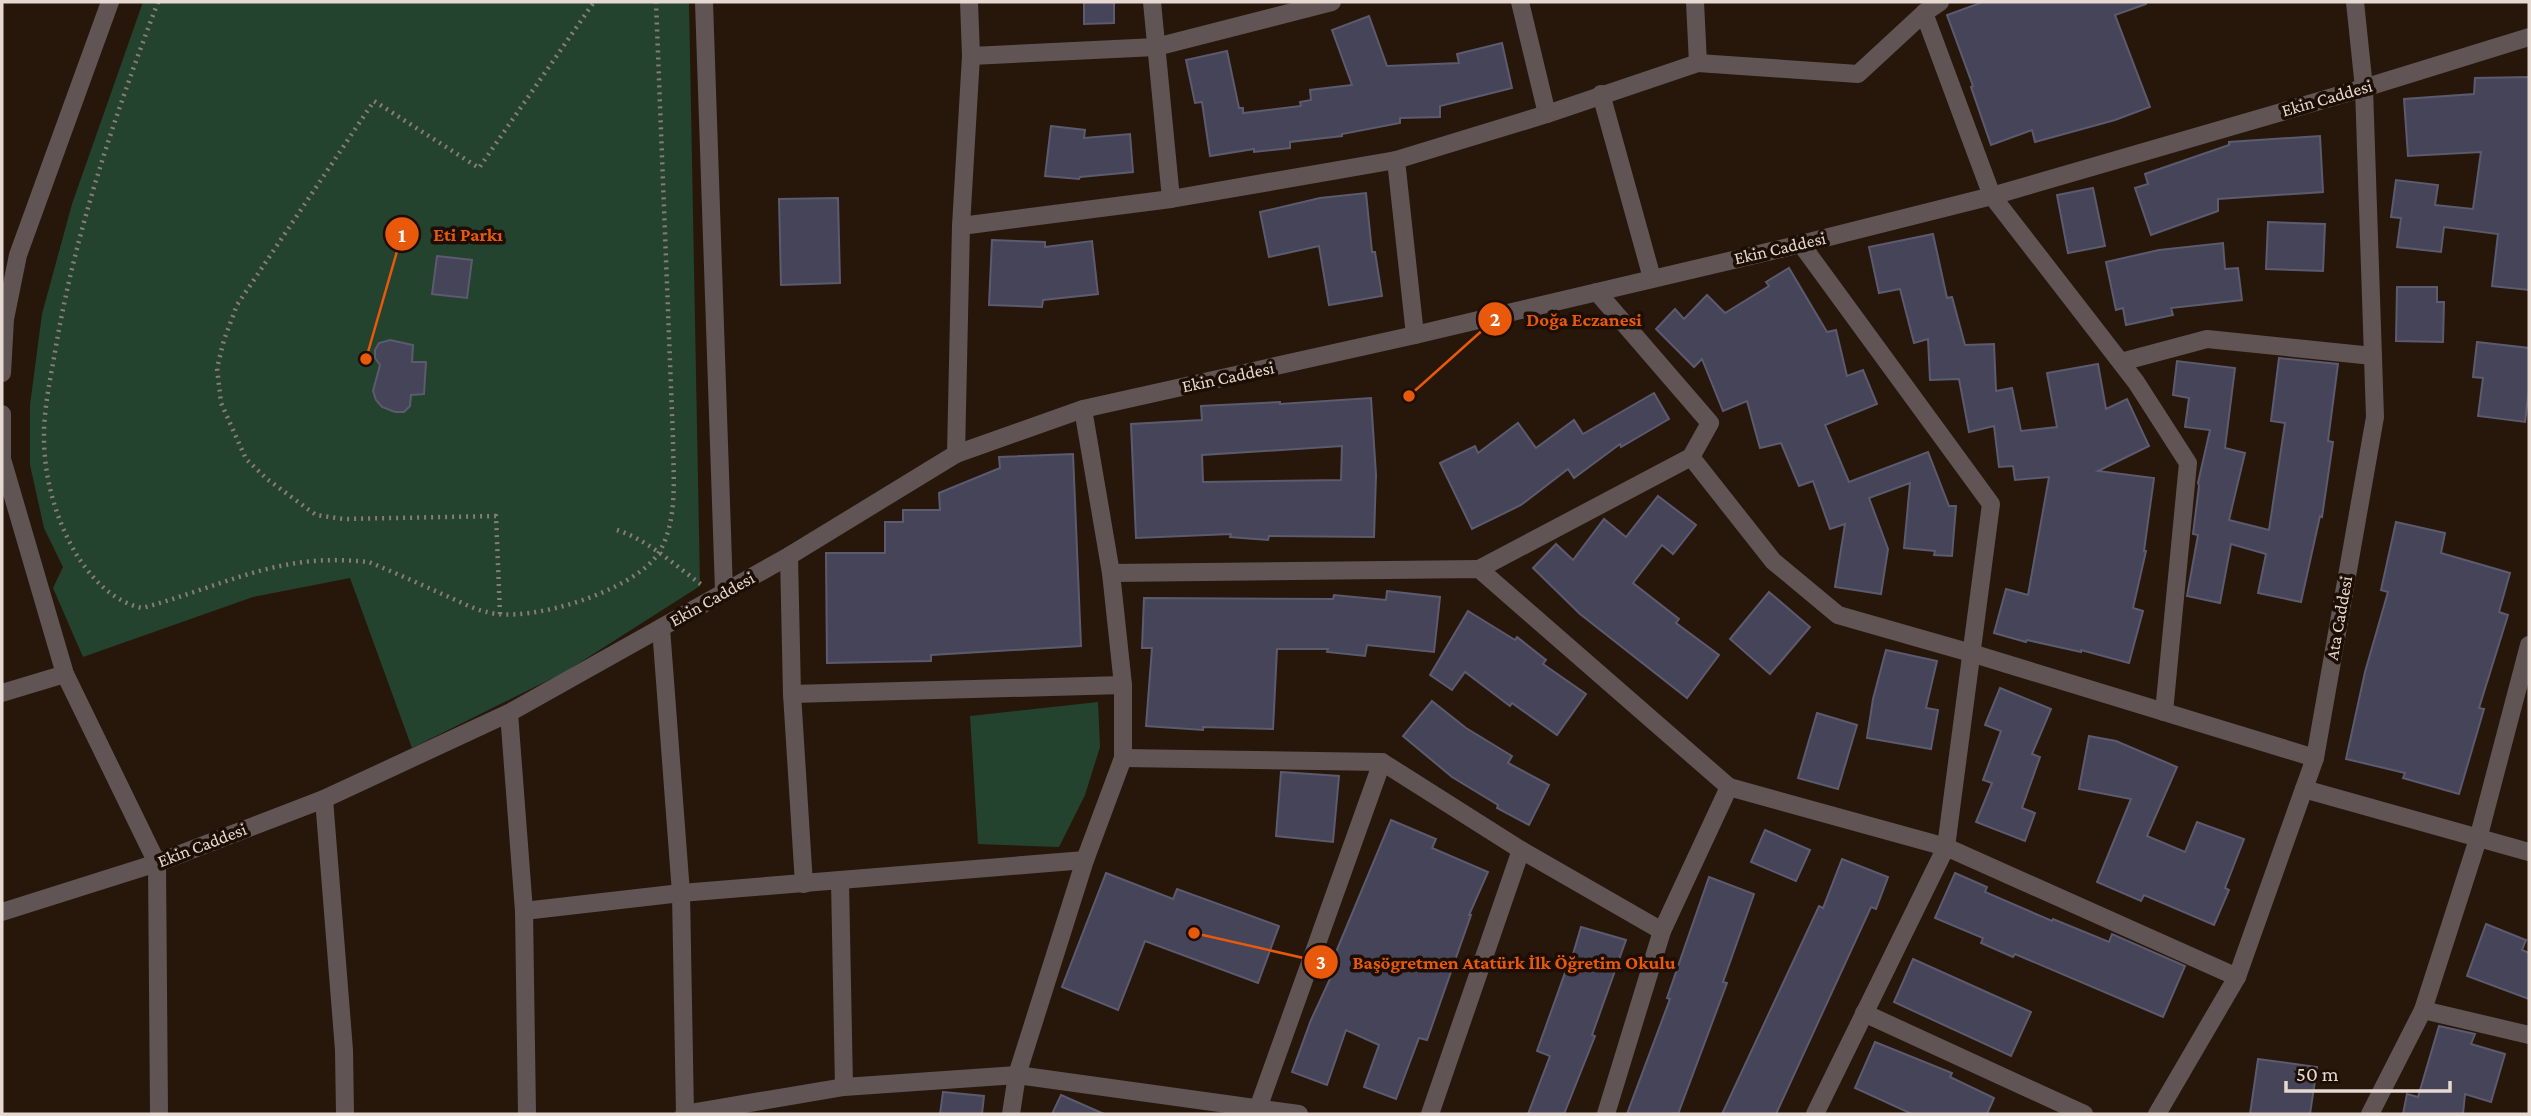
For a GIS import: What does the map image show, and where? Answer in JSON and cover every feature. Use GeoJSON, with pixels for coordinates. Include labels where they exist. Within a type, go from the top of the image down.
{"type":"FeatureCollection","features":[{"type":"Feature","properties":{"kind":"street"},"geometry":{"type":"LineString","coordinates":[[2,373],[10,253],[110,2]]}},
{"type":"Feature","properties":{"kind":"street"},"geometry":{"type":"LineString","coordinates":[[704,2],[721,593]]}},
{"type":"Feature","properties":{"kind":"street"},"geometry":{"type":"LineString","coordinates":[[956,454],[961,226],[971,56],[969,2]]}},
{"type":"Feature","properties":{"kind":"street"},"geometry":{"type":"LineString","coordinates":[[1152,2],[1171,198]]}},
{"type":"Feature","properties":{"kind":"street"},"geometry":{"type":"LineString","coordinates":[[971,56],[1156,47],[1332,2]]}},
{"type":"Feature","properties":{"kind":"street"},"geometry":{"type":"LineString","coordinates":[[1520,2],[1547,114]]}},
{"type":"Feature","properties":{"kind":"street"},"geometry":{"type":"LineString","coordinates":[[1695,2],[1698,63]]}},
{"type":"Feature","properties":{"kind":"street"},"geometry":{"type":"LineString","coordinates":[[961,226],[1171,198],[1396,160],[1547,114],[1698,63],[1858,74],[1924,13],[1940,2]]}},
{"type":"Feature","properties":{"kind":"street","name":"Ata Caddesi"},"geometry":{"type":"LineString","coordinates":[[2157,1114],[2237,977],[2315,758],[2375,417],[2364,88],[2355,2]]}},
{"type":"Feature","properties":{"kind":"street"},"geometry":{"type":"LineString","coordinates":[[1924,13],[1992,196],[2136,382],[2188,463],[2164,712]]}},
{"type":"Feature","properties":{"kind":"street","name":"Ekin Caddesi"},"geometry":{"type":"LineString","coordinates":[[2,912],[157,863],[324,799],[509,713],[789,556],[956,454],[1083,409],[1415,335],[1992,196],[2529,37]]}},
{"type":"Feature","properties":{"kind":"street"},"geometry":{"type":"LineString","coordinates":[[1601,94],[1653,278]]}},
{"type":"Feature","properties":{"kind":"street"},"geometry":{"type":"LineString","coordinates":[[1396,160],[1415,335]]}},
{"type":"Feature","properties":{"kind":"street"},"geometry":{"type":"LineString","coordinates":[[1801,244],[1991,503],[1945,847],[1815,1114]]}},
{"type":"Feature","properties":{"kind":"street"},"geometry":{"type":"LineString","coordinates":[[1111,573],[1479,569],[1691,457],[1710,423],[1597,292]]}},
{"type":"Feature","properties":{"kind":"street"},"geometry":{"type":"LineString","coordinates":[[2121,362],[2207,339],[2373,356]]}},
{"type":"Feature","properties":{"kind":"street"},"geometry":{"type":"LineString","coordinates":[[1011,1114],[1017,1075],[1085,860],[1123,758],[1123,685],[1111,573],[1083,409]]}},
{"type":"Feature","properties":{"kind":"street"},"geometry":{"type":"LineString","coordinates":[[2,414],[2,459],[65,674],[157,863],[159,1114]]}},
{"type":"Feature","properties":{"kind":"street"},"geometry":{"type":"LineString","coordinates":[[1691,457],[1773,561],[1838,615],[2315,758]]}},
{"type":"Feature","properties":{"kind":"street"},"geometry":{"type":"LineString","coordinates":[[789,556],[792,694],[804,884]]}},
{"type":"Feature","properties":{"kind":"street"},"geometry":{"type":"LineString","coordinates":[[1479,569],[1728,787],[1945,847],[2237,977]]}},
{"type":"Feature","properties":{"kind":"street"},"geometry":{"type":"LineString","coordinates":[[661,628],[681,893],[684,1114],[731,1111],[844,1087],[1017,1075],[1257,1111],[1298,1114]]}},
{"type":"Feature","properties":{"kind":"street"},"geometry":{"type":"LineString","coordinates":[[2370,1114],[2423,1010],[2478,839],[2529,645]]}},
{"type":"Feature","properties":{"kind":"street"},"geometry":{"type":"LineString","coordinates":[[2,694],[65,674]]}},
{"type":"Feature","properties":{"kind":"street"},"geometry":{"type":"LineString","coordinates":[[792,694],[1123,685]]}},
{"type":"Feature","properties":{"kind":"street"},"geometry":{"type":"LineString","coordinates":[[509,713],[524,911],[527,1114]]}},
{"type":"Feature","properties":{"kind":"street"},"geometry":{"type":"LineString","coordinates":[[1123,758],[1382,762],[1521,850],[1662,931]]}},
{"type":"Feature","properties":{"kind":"street"},"geometry":{"type":"LineString","coordinates":[[1257,1111],[1382,762]]}},
{"type":"Feature","properties":{"kind":"street"},"geometry":{"type":"LineString","coordinates":[[1606,1114],[1662,931],[1728,787]]}},
{"type":"Feature","properties":{"kind":"street"},"geometry":{"type":"LineString","coordinates":[[2304,789],[2529,852]]}},
{"type":"Feature","properties":{"kind":"street"},"geometry":{"type":"LineString","coordinates":[[324,799],[344,1051],[345,1114]]}},
{"type":"Feature","properties":{"kind":"street"},"geometry":{"type":"LineString","coordinates":[[1430,1114],[1521,850]]}},
{"type":"Feature","properties":{"kind":"street"},"geometry":{"type":"LineString","coordinates":[[524,911],[681,893],[1085,860]]}},
{"type":"Feature","properties":{"kind":"street"},"geometry":{"type":"LineString","coordinates":[[840,881],[844,1087]]}},
{"type":"Feature","properties":{"kind":"street"},"geometry":{"type":"LineString","coordinates":[[2423,1010],[2529,1035]]}},
{"type":"Feature","properties":{"kind":"street"},"geometry":{"type":"LineString","coordinates":[[1864,1013],[2084,1114]]}},
{"type":"Feature","properties":{"kind":"path"},"geometry":{"type":"LineString","coordinates":[[158,2],[128,82],[78,243],[62,307],[46,408],[45,457],[52,495],[65,536],[85,568],[107,591],[128,605],[142,608],[263,570],[304,562],[348,560],[369,562],[488,613],[519,615],[587,598],[642,571],[658,554],[667,533],[673,507],[673,439],[656,2]]}},
{"type":"Feature","properties":{"kind":"path"},"geometry":{"type":"LineString","coordinates":[[500,614],[496,516],[343,519],[316,515],[267,479],[246,459],[220,403],[217,368],[223,340],[237,305],[374,101],[479,168],[594,2]]}},
{"type":"Feature","properties":{"kind":"path"},"geometry":{"type":"LineString","coordinates":[[617,530],[721,593]]}},
{"type":"Feature","properties":{"kind":"green space"},"geometry":{"type":"Polygon","coordinates":[[[143,2],[689,2],[700,586],[565,672],[412,748],[350,578],[253,597],[83,657],[53,588],[63,567],[44,528],[30,465],[30,405],[42,314],[72,204],[143,2]]]}},
{"type":"Feature","properties":{"kind":"green space"},"geometry":{"type":"Polygon","coordinates":[[[1098,702],[1100,747],[1085,795],[1059,847],[978,844],[970,716],[1098,702]]]}},
{"type":"Feature","properties":{"kind":"building"},"geometry":{"type":"Polygon","coordinates":[[[1084,2],[1114,2],[1114,23],[1084,24],[1084,2]]]}},
{"type":"Feature","properties":{"kind":"building"},"geometry":{"type":"Polygon","coordinates":[[[1983,2],[2146,2],[2115,15],[2150,107],[2115,120],[2035,142],[2032,130],[1991,145],[1947,15],[1983,2]]]}},
{"type":"Feature","properties":{"kind":"building"},"geometry":{"type":"Polygon","coordinates":[[[1369,16],[1387,66],[1459,63],[1457,54],[1502,43],[1512,88],[1440,106],[1440,117],[1400,118],[1400,123],[1342,136],[1290,142],[1290,148],[1254,152],[1254,149],[1210,156],[1202,102],[1195,103],[1186,60],[1227,51],[1239,108],[1243,108],[1243,113],[1301,106],[1300,102],[1311,100],[1310,90],[1352,85],[1332,30],[1369,16]]]}},
{"type":"Feature","properties":{"kind":"building"},"geometry":{"type":"Polygon","coordinates":[[[2529,77],[2529,290],[2492,286],[2498,234],[2444,227],[2441,252],[2397,247],[2401,218],[2391,217],[2396,180],[2438,185],[2435,205],[2473,209],[2481,152],[2408,156],[2404,99],[2474,94],[2475,78],[2529,77]]]}},
{"type":"Feature","properties":{"kind":"building"},"geometry":{"type":"Polygon","coordinates":[[[1051,126],[1085,130],[1084,138],[1130,134],[1133,172],[1079,179],[1045,176],[1051,126]]]}},
{"type":"Feature","properties":{"kind":"building"},"geometry":{"type":"Polygon","coordinates":[[[2320,136],[2323,192],[2218,199],[2218,211],[2151,235],[2135,188],[2148,184],[2145,174],[2229,145],[2229,142],[2320,136]]]}},
{"type":"Feature","properties":{"kind":"building"},"geometry":{"type":"Polygon","coordinates":[[[2093,188],[2105,246],[2068,253],[2057,195],[2093,188]]]}},
{"type":"Feature","properties":{"kind":"building"},"geometry":{"type":"Polygon","coordinates":[[[1366,193],[1372,252],[1375,252],[1382,296],[1329,305],[1319,246],[1269,257],[1260,212],[1320,198],[1366,193]]]}},
{"type":"Feature","properties":{"kind":"building"},"geometry":{"type":"Polygon","coordinates":[[[838,198],[840,283],[781,285],[779,199],[838,198]]]}},
{"type":"Feature","properties":{"kind":"building"},"geometry":{"type":"Polygon","coordinates":[[[2268,222],[2325,224],[2323,271],[2266,269],[2268,222]]]}},
{"type":"Feature","properties":{"kind":"building"},"geometry":{"type":"Polygon","coordinates":[[[1933,234],[1947,298],[1952,297],[1965,345],[1994,344],[1996,391],[2012,388],[2021,431],[2057,427],[2047,373],[2098,364],[2106,409],[2127,399],[2149,446],[2098,471],[2154,478],[2146,551],[2133,608],[2143,611],[2129,663],[2081,650],[2027,640],[2026,642],[1994,633],[2006,589],[2028,595],[2049,477],[2015,480],[2013,466],[1999,467],[1994,426],[1969,432],[1959,379],[1930,380],[1928,339],[1914,343],[1900,289],[1879,293],[1869,247],[1933,234]]]}},
{"type":"Feature","properties":{"kind":"building"},"geometry":{"type":"Polygon","coordinates":[[[992,240],[1045,242],[1045,247],[1092,241],[1098,294],[1043,300],[1042,307],[989,305],[992,240]]]}},
{"type":"Feature","properties":{"kind":"building"},"geometry":{"type":"Polygon","coordinates":[[[2223,243],[2225,269],[2238,268],[2242,300],[2171,308],[2173,315],[2126,325],[2123,308],[2116,310],[2106,262],[2159,250],[2223,243]]]}},
{"type":"Feature","properties":{"kind":"building"},"geometry":{"type":"Polygon","coordinates":[[[437,256],[472,260],[467,298],[432,294],[437,256]]]}},
{"type":"Feature","properties":{"kind":"building"},"geometry":{"type":"Polygon","coordinates":[[[1789,268],[1827,332],[1836,330],[1847,376],[1863,370],[1877,404],[1825,425],[1849,482],[1928,452],[1949,506],[1956,506],[1952,556],[1934,555],[1935,551],[1904,548],[1910,483],[1869,498],[1888,549],[1881,594],[1835,587],[1845,524],[1830,529],[1813,481],[1799,486],[1781,443],[1760,448],[1747,401],[1723,411],[1702,359],[1694,367],[1656,329],[1675,309],[1684,319],[1707,295],[1725,313],[1769,286],[1766,282],[1789,268]]]}},
{"type":"Feature","properties":{"kind":"building"},"geometry":{"type":"Polygon","coordinates":[[[2397,287],[2437,287],[2437,302],[2444,302],[2443,342],[2396,341],[2397,287]]]}},
{"type":"Feature","properties":{"kind":"building"},"geometry":{"type":"Polygon","coordinates":[[[390,340],[413,345],[412,362],[426,362],[424,394],[411,395],[410,406],[404,412],[382,407],[373,391],[380,365],[375,358],[375,350],[379,343],[390,340]]]}},
{"type":"Feature","properties":{"kind":"building"},"geometry":{"type":"Polygon","coordinates":[[[2477,342],[2529,348],[2529,389],[2525,422],[2478,416],[2483,378],[2473,377],[2477,342]]]}},
{"type":"Feature","properties":{"kind":"building"},"geometry":{"type":"Polygon","coordinates":[[[2279,358],[2338,364],[2328,441],[2333,442],[2322,517],[2320,516],[2301,602],[2258,593],[2266,554],[2231,544],[2220,603],[2187,596],[2198,535],[2193,534],[2198,483],[2210,430],[2185,427],[2189,398],[2173,395],[2177,361],[2235,368],[2225,448],[2245,453],[2229,520],[2269,530],[2285,423],[2271,421],[2279,358]]]}},
{"type":"Feature","properties":{"kind":"building"},"geometry":{"type":"Polygon","coordinates":[[[1654,393],[1669,419],[1621,447],[1620,444],[1574,478],[1568,469],[1521,505],[1472,529],[1440,463],[1475,446],[1478,453],[1518,423],[1536,448],[1574,420],[1583,434],[1654,393]]]}},
{"type":"Feature","properties":{"kind":"building"},"geometry":{"type":"Polygon","coordinates":[[[1371,398],[1376,475],[1374,537],[1269,536],[1268,540],[1230,537],[1231,534],[1136,538],[1131,424],[1202,420],[1201,406],[1371,398]],[[1342,446],[1202,455],[1203,482],[1341,480],[1342,446]]]}},
{"type":"Feature","properties":{"kind":"building"},"geometry":{"type":"Polygon","coordinates":[[[1073,454],[1081,646],[931,655],[931,661],[827,663],[826,553],[885,553],[885,522],[903,522],[903,510],[940,510],[939,493],[1000,468],[999,457],[1073,454]]]}},
{"type":"Feature","properties":{"kind":"building"},"geometry":{"type":"Polygon","coordinates":[[[1658,496],[1696,525],[1673,554],[1662,545],[1633,583],[1679,619],[1676,623],[1719,655],[1687,698],[1580,614],[1533,568],[1556,544],[1573,560],[1604,519],[1626,537],[1658,496]]]}},
{"type":"Feature","properties":{"kind":"building"},"geometry":{"type":"Polygon","coordinates":[[[2396,522],[2445,533],[2441,553],[2510,573],[2499,612],[2508,615],[2479,708],[2484,709],[2459,794],[2403,778],[2405,773],[2346,759],[2365,672],[2388,592],[2381,590],[2396,522]]]}},
{"type":"Feature","properties":{"kind":"building"},"geometry":{"type":"Polygon","coordinates":[[[1387,591],[1440,597],[1434,652],[1367,645],[1365,656],[1327,652],[1328,649],[1277,649],[1273,729],[1203,727],[1203,730],[1146,726],[1152,648],[1142,648],[1144,598],[1333,599],[1334,595],[1386,600],[1387,591]]]}},
{"type":"Feature","properties":{"kind":"building"},"geometry":{"type":"Polygon","coordinates":[[[1769,592],[1810,627],[1770,674],[1730,639],[1769,592]]]}},
{"type":"Feature","properties":{"kind":"building"},"geometry":{"type":"Polygon","coordinates":[[[1468,611],[1515,640],[1517,637],[1546,660],[1543,664],[1586,694],[1557,735],[1512,703],[1510,706],[1465,672],[1452,690],[1430,675],[1468,611]]]}},
{"type":"Feature","properties":{"kind":"building"},"geometry":{"type":"Polygon","coordinates":[[[1886,650],[1937,661],[1926,708],[1938,710],[1931,749],[1867,738],[1873,699],[1886,650]]]}},
{"type":"Feature","properties":{"kind":"building"},"geometry":{"type":"Polygon","coordinates":[[[2000,688],[2051,709],[2032,754],[2040,757],[2022,808],[2035,813],[2025,841],[1976,822],[1992,783],[1983,780],[2001,731],[1985,725],[2000,688]]]}},
{"type":"Feature","properties":{"kind":"building"},"geometry":{"type":"Polygon","coordinates":[[[1432,701],[1466,728],[1512,756],[1508,763],[1549,785],[1529,825],[1497,808],[1498,805],[1452,777],[1403,736],[1432,701]]]}},
{"type":"Feature","properties":{"kind":"building"},"geometry":{"type":"Polygon","coordinates":[[[1817,713],[1857,725],[1838,789],[1798,778],[1817,713]]]}},
{"type":"Feature","properties":{"kind":"building"},"geometry":{"type":"Polygon","coordinates":[[[2089,736],[2116,741],[2177,767],[2147,836],[2185,852],[2197,822],[2244,839],[2225,888],[2229,890],[2214,925],[2144,895],[2141,901],[2097,882],[2131,799],[2079,789],[2089,736]]]}},
{"type":"Feature","properties":{"kind":"building"},"geometry":{"type":"Polygon","coordinates":[[[1281,772],[1339,776],[1333,842],[1276,836],[1281,772]]]}},
{"type":"Feature","properties":{"kind":"building"},"geometry":{"type":"Polygon","coordinates":[[[1391,820],[1436,839],[1432,848],[1488,872],[1469,915],[1427,1040],[1419,1038],[1396,1099],[1364,1087],[1379,1045],[1346,1030],[1327,1085],[1292,1072],[1311,1020],[1336,966],[1331,964],[1391,820]]]}},
{"type":"Feature","properties":{"kind":"building"},"geometry":{"type":"Polygon","coordinates":[[[1765,830],[1810,850],[1796,881],[1751,862],[1765,830]]]}},
{"type":"Feature","properties":{"kind":"building"},"geometry":{"type":"Polygon","coordinates":[[[1842,859],[1888,877],[1876,909],[1871,907],[1776,1114],[1722,1114],[1819,906],[1823,908],[1842,859]]]}},
{"type":"Feature","properties":{"kind":"building"},"geometry":{"type":"Polygon","coordinates":[[[1106,873],[1173,899],[1177,889],[1279,926],[1258,983],[1145,941],[1118,1010],[1062,987],[1106,873]]]}},
{"type":"Feature","properties":{"kind":"building"},"geometry":{"type":"Polygon","coordinates":[[[1955,873],[1987,887],[1985,892],[2052,921],[2053,919],[2109,942],[2112,934],[2185,966],[2163,1017],[2015,954],[2013,957],[1981,943],[1983,938],[1935,918],[1955,873]]]}},
{"type":"Feature","properties":{"kind":"building"},"geometry":{"type":"Polygon","coordinates":[[[1709,877],[1754,894],[1723,982],[1727,983],[1678,1114],[1627,1114],[1670,999],[1667,998],[1709,877]]]}},
{"type":"Feature","properties":{"kind":"building"},"geometry":{"type":"Polygon","coordinates":[[[2486,924],[2526,940],[2522,950],[2529,953],[2529,999],[2467,976],[2486,924]]]}},
{"type":"Feature","properties":{"kind":"building"},"geometry":{"type":"Polygon","coordinates":[[[1581,927],[1626,940],[1592,1035],[1595,1036],[1564,1114],[1528,1114],[1550,1056],[1537,1051],[1566,970],[1568,971],[1581,927]]]}},
{"type":"Feature","properties":{"kind":"building"},"geometry":{"type":"Polygon","coordinates":[[[1913,959],[2031,1012],[2011,1056],[1894,1002],[1913,959]]]}},
{"type":"Feature","properties":{"kind":"building"},"geometry":{"type":"Polygon","coordinates":[[[2439,1026],[2475,1034],[2471,1044],[2505,1054],[2491,1102],[2465,1094],[2463,1114],[2403,1114],[2407,1094],[2418,1097],[2439,1026]]]}},
{"type":"Feature","properties":{"kind":"building"},"geometry":{"type":"Polygon","coordinates":[[[1875,1042],[1952,1073],[1950,1077],[1994,1098],[1987,1114],[1912,1114],[1855,1088],[1875,1042]]]}},
{"type":"Feature","properties":{"kind":"building"},"geometry":{"type":"Polygon","coordinates":[[[2258,1059],[2317,1067],[2310,1114],[2250,1114],[2258,1059]]]}},
{"type":"Feature","properties":{"kind":"building"},"geometry":{"type":"Polygon","coordinates":[[[943,1092],[984,1096],[982,1114],[940,1114],[943,1092]]]}},
{"type":"Feature","properties":{"kind":"building"},"geometry":{"type":"Polygon","coordinates":[[[1061,1095],[1104,1114],[1052,1114],[1061,1095]]]}},
{"type":"Feature","properties":{"kind":"place","name":"Eti Parkı"},"geometry":{"type":"Point","coordinates":[366,359]}},
{"type":"Feature","properties":{"kind":"place","name":"Doğa Eczanesi"},"geometry":{"type":"Point","coordinates":[1409,396]}},
{"type":"Feature","properties":{"kind":"place","name":"Başögretmen Atatürk İlk Öğretim Okulu"},"geometry":{"type":"Point","coordinates":[1194,933]}}]}
